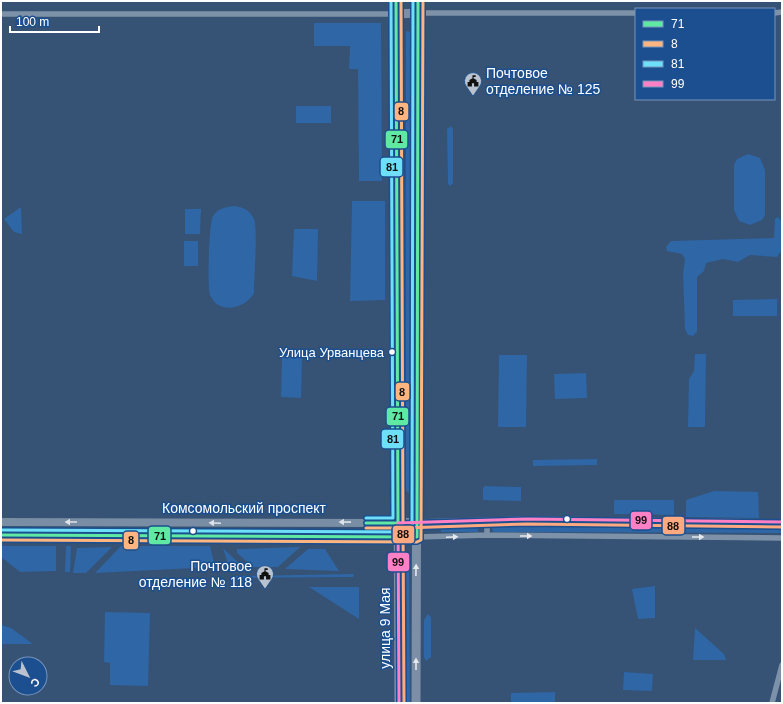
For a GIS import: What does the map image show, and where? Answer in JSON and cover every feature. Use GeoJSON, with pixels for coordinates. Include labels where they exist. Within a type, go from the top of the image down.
{"type":"FeatureCollection","features":[{"type":"Feature","properties":{"kind":"main road","name":"улица 9 Мая"},"geometry":{"type":"LineString","coordinates":[[396,1],[399,703]]}},
{"type":"Feature","properties":{"kind":"main road"},"geometry":{"type":"LineString","coordinates":[[416,703],[418,1]]}},
{"type":"Feature","properties":{"kind":"main road"},"geometry":{"type":"LineString","coordinates":[[396,14],[418,13]]}},
{"type":"Feature","properties":{"kind":"main road","name":"Комсомольский проспект"},"geometry":{"type":"LineString","coordinates":[[1,522],[417,522]]}},
{"type":"Feature","properties":{"kind":"main road"},"geometry":{"type":"LineString","coordinates":[[93,522],[93,535]]}},
{"type":"Feature","properties":{"kind":"main road","name":"Комсомольский проспект"},"geometry":{"type":"LineString","coordinates":[[1,535],[417,537]]}},
{"type":"Feature","properties":{"kind":"street"},"geometry":{"type":"LineString","coordinates":[[418,13],[635,13]]}},
{"type":"Feature","properties":{"kind":"street"},"geometry":{"type":"LineString","coordinates":[[1,14],[396,14]]}},
{"type":"Feature","properties":{"kind":"street","name":"Комсомольский проспект"},"geometry":{"type":"LineString","coordinates":[[417,522],[527,519],[782,522]]}},
{"type":"Feature","properties":{"kind":"street"},"geometry":{"type":"LineString","coordinates":[[487,521],[487,535]]}},
{"type":"Feature","properties":{"kind":"street","name":"Комсомольский проспект"},"geometry":{"type":"LineString","coordinates":[[417,537],[487,535],[782,538]]}},
{"type":"Feature","properties":{"kind":"street"},"geometry":{"type":"LineString","coordinates":[[772,703],[782,665]]}},
{"type":"Feature","properties":{"kind":"shaded area"},"geometry":{"type":"Polygon","coordinates":[[[314,23],[381,23],[382,181],[359,181],[358,69],[349,69],[350,46],[314,46],[314,23]]]}},
{"type":"Feature","properties":{"kind":"shaded area"},"geometry":{"type":"Polygon","coordinates":[[[406,31],[411,32],[409,493],[406,491],[406,31]]]}},
{"type":"Feature","properties":{"kind":"shaded area"},"geometry":{"type":"Polygon","coordinates":[[[296,106],[331,106],[331,123],[296,123],[296,106]]]}},
{"type":"Feature","properties":{"kind":"shaded area"},"geometry":{"type":"Polygon","coordinates":[[[451,126],[453,129],[453,183],[450,186],[448,184],[447,129],[451,126]]]}},
{"type":"Feature","properties":{"kind":"shaded area"},"geometry":{"type":"Polygon","coordinates":[[[748,154],[760,158],[765,170],[765,215],[762,220],[750,225],[739,221],[734,210],[734,165],[737,159],[748,154]]]}},
{"type":"Feature","properties":{"kind":"shaded area"},"geometry":{"type":"Polygon","coordinates":[[[352,201],[385,201],[385,300],[350,301],[352,201]]]}},
{"type":"Feature","properties":{"kind":"shaded area"},"geometry":{"type":"Polygon","coordinates":[[[234,206],[246,210],[254,219],[256,243],[254,293],[245,303],[232,308],[219,305],[210,295],[209,268],[210,230],[213,216],[222,208],[234,206]]]}},
{"type":"Feature","properties":{"kind":"shaded area"},"geometry":{"type":"Polygon","coordinates":[[[21,207],[22,234],[14,232],[4,219],[21,207]]]}},
{"type":"Feature","properties":{"kind":"shaded area"},"geometry":{"type":"Polygon","coordinates":[[[185,209],[201,209],[200,234],[185,234],[185,209]]]}},
{"type":"Feature","properties":{"kind":"shaded area"},"geometry":{"type":"Polygon","coordinates":[[[778,217],[781,221],[781,251],[777,257],[750,255],[738,262],[723,259],[706,263],[704,271],[697,277],[697,332],[693,336],[688,335],[685,329],[683,273],[685,259],[682,254],[667,251],[666,247],[671,241],[774,238],[775,219],[778,217]]]}},
{"type":"Feature","properties":{"kind":"shaded area"},"geometry":{"type":"Polygon","coordinates":[[[294,229],[318,229],[317,281],[292,276],[294,229]]]}},
{"type":"Feature","properties":{"kind":"shaded area"},"geometry":{"type":"Polygon","coordinates":[[[184,241],[198,241],[198,266],[184,266],[184,241]]]}},
{"type":"Feature","properties":{"kind":"shaded area"},"geometry":{"type":"Polygon","coordinates":[[[777,299],[777,316],[733,316],[733,300],[777,299]]]}},
{"type":"Feature","properties":{"kind":"shaded area"},"geometry":{"type":"Polygon","coordinates":[[[695,354],[706,354],[705,427],[688,427],[689,379],[694,371],[695,354]]]}},
{"type":"Feature","properties":{"kind":"shaded area"},"geometry":{"type":"Polygon","coordinates":[[[499,355],[527,355],[526,427],[498,427],[499,355]]]}},
{"type":"Feature","properties":{"kind":"shaded area"},"geometry":{"type":"Polygon","coordinates":[[[282,357],[302,357],[301,398],[281,397],[282,357]]]}},
{"type":"Feature","properties":{"kind":"shaded area"},"geometry":{"type":"Polygon","coordinates":[[[586,373],[587,398],[555,399],[554,374],[586,373]]]}},
{"type":"Feature","properties":{"kind":"shaded area"},"geometry":{"type":"Polygon","coordinates":[[[597,459],[597,465],[533,466],[533,460],[597,459]]]}},
{"type":"Feature","properties":{"kind":"shaded area"},"geometry":{"type":"Polygon","coordinates":[[[485,486],[521,487],[521,501],[483,500],[483,488],[485,486]]]}},
{"type":"Feature","properties":{"kind":"shaded area"},"geometry":{"type":"Polygon","coordinates":[[[714,491],[758,492],[759,518],[686,517],[686,500],[714,491]]]}},
{"type":"Feature","properties":{"kind":"shaded area"},"geometry":{"type":"Polygon","coordinates":[[[614,500],[674,500],[674,515],[614,514],[614,500]]]}},
{"type":"Feature","properties":{"kind":"shaded area"},"geometry":{"type":"Polygon","coordinates":[[[518,524],[782,526],[782,533],[493,532],[492,528],[518,524]]]}},
{"type":"Feature","properties":{"kind":"shaded area"},"geometry":{"type":"Polygon","coordinates":[[[441,528],[478,528],[478,532],[441,532],[441,528]]]}},
{"type":"Feature","properties":{"kind":"shaded area"},"geometry":{"type":"Polygon","coordinates":[[[1,546],[56,546],[56,571],[20,572],[1,557],[1,546]]]}},
{"type":"Feature","properties":{"kind":"shaded area"},"geometry":{"type":"Polygon","coordinates":[[[66,546],[71,546],[70,572],[65,572],[66,546]]]}},
{"type":"Feature","properties":{"kind":"shaded area"},"geometry":{"type":"Polygon","coordinates":[[[121,546],[210,546],[215,567],[95,573],[121,546]]]}},
{"type":"Feature","properties":{"kind":"shaded area"},"geometry":{"type":"Polygon","coordinates":[[[112,547],[86,573],[73,573],[77,548],[112,547]]]}},
{"type":"Feature","properties":{"kind":"shaded area"},"geometry":{"type":"Polygon","coordinates":[[[300,547],[278,567],[253,567],[237,553],[237,549],[300,547]]]}},
{"type":"Feature","properties":{"kind":"shaded area"},"geometry":{"type":"Polygon","coordinates":[[[223,548],[246,570],[230,571],[223,548]]]}},
{"type":"Feature","properties":{"kind":"shaded area"},"geometry":{"type":"Polygon","coordinates":[[[308,549],[325,549],[339,571],[285,569],[308,549]]]}},
{"type":"Feature","properties":{"kind":"shaded area"},"geometry":{"type":"Polygon","coordinates":[[[406,560],[409,560],[410,703],[407,703],[406,560]]]}},
{"type":"Feature","properties":{"kind":"shaded area"},"geometry":{"type":"Polygon","coordinates":[[[354,574],[353,577],[234,578],[234,576],[354,574]]]}},
{"type":"Feature","properties":{"kind":"shaded area"},"geometry":{"type":"Polygon","coordinates":[[[655,586],[655,618],[638,619],[632,589],[655,586]]]}},
{"type":"Feature","properties":{"kind":"shaded area"},"geometry":{"type":"Polygon","coordinates":[[[309,587],[359,587],[359,619],[309,587]]]}},
{"type":"Feature","properties":{"kind":"shaded area"},"geometry":{"type":"Polygon","coordinates":[[[105,612],[150,613],[148,686],[110,685],[110,663],[104,662],[105,612]]]}},
{"type":"Feature","properties":{"kind":"shaded area"},"geometry":{"type":"Polygon","coordinates":[[[428,614],[431,617],[431,657],[426,661],[424,657],[424,620],[428,614]]]}},
{"type":"Feature","properties":{"kind":"shaded area"},"geometry":{"type":"Polygon","coordinates":[[[1,625],[11,628],[33,644],[1,644],[1,625]]]}},
{"type":"Feature","properties":{"kind":"shaded area"},"geometry":{"type":"Polygon","coordinates":[[[695,628],[724,654],[726,660],[693,660],[695,628]]]}},
{"type":"Feature","properties":{"kind":"shaded area"},"geometry":{"type":"Polygon","coordinates":[[[624,672],[653,674],[652,691],[623,690],[624,672]]]}},
{"type":"Feature","properties":{"kind":"shaded area"},"geometry":{"type":"Polygon","coordinates":[[[555,692],[555,703],[511,703],[511,693],[555,692]]]}},
{"type":"Feature","properties":{"kind":"transit line","name":"81"},"geometry":{"type":"LineString","coordinates":[[366,518],[393,518],[391,1]]}},
{"type":"Feature","properties":{"kind":"transit line","name":"71"},"geometry":{"type":"LineString","coordinates":[[366,523],[398,523],[396,1]]}},
{"type":"Feature","properties":{"kind":"transit line","name":"8"},"geometry":{"type":"LineString","coordinates":[[366,528],[398,528],[403,523],[401,1]]}},
{"type":"Feature","properties":{"kind":"transit line","name":"81"},"geometry":{"type":"LineString","coordinates":[[1,530],[412,532],[413,1]]}},
{"type":"Feature","properties":{"kind":"transit line","name":"71"},"geometry":{"type":"LineString","coordinates":[[1,535],[417,537],[418,1]]}},
{"type":"Feature","properties":{"kind":"transit line","name":"8"},"geometry":{"type":"LineString","coordinates":[[1,540],[417,542],[421,540],[423,1]]}},
{"type":"Feature","properties":{"kind":"transit line","name":"99"},"geometry":{"type":"LineString","coordinates":[[399,703],[398,523],[527,519],[782,522]]}},
{"type":"Feature","properties":{"kind":"transit line","name":"88"},"geometry":{"type":"LineString","coordinates":[[404,703],[403,528],[527,524],[782,527]]}},
{"type":"Feature","properties":{"kind":"place","name":"Почтовое отделение № 125"},"geometry":{"type":"Point","coordinates":[473,96]}},
{"type":"Feature","properties":{"kind":"place","name":"Улица Урванцева"},"geometry":{"type":"Point","coordinates":[392,352]}},
{"type":"Feature","properties":{"kind":"place","name":"Почтовое отделение № 118"},"geometry":{"type":"Point","coordinates":[265,589]}}]}
